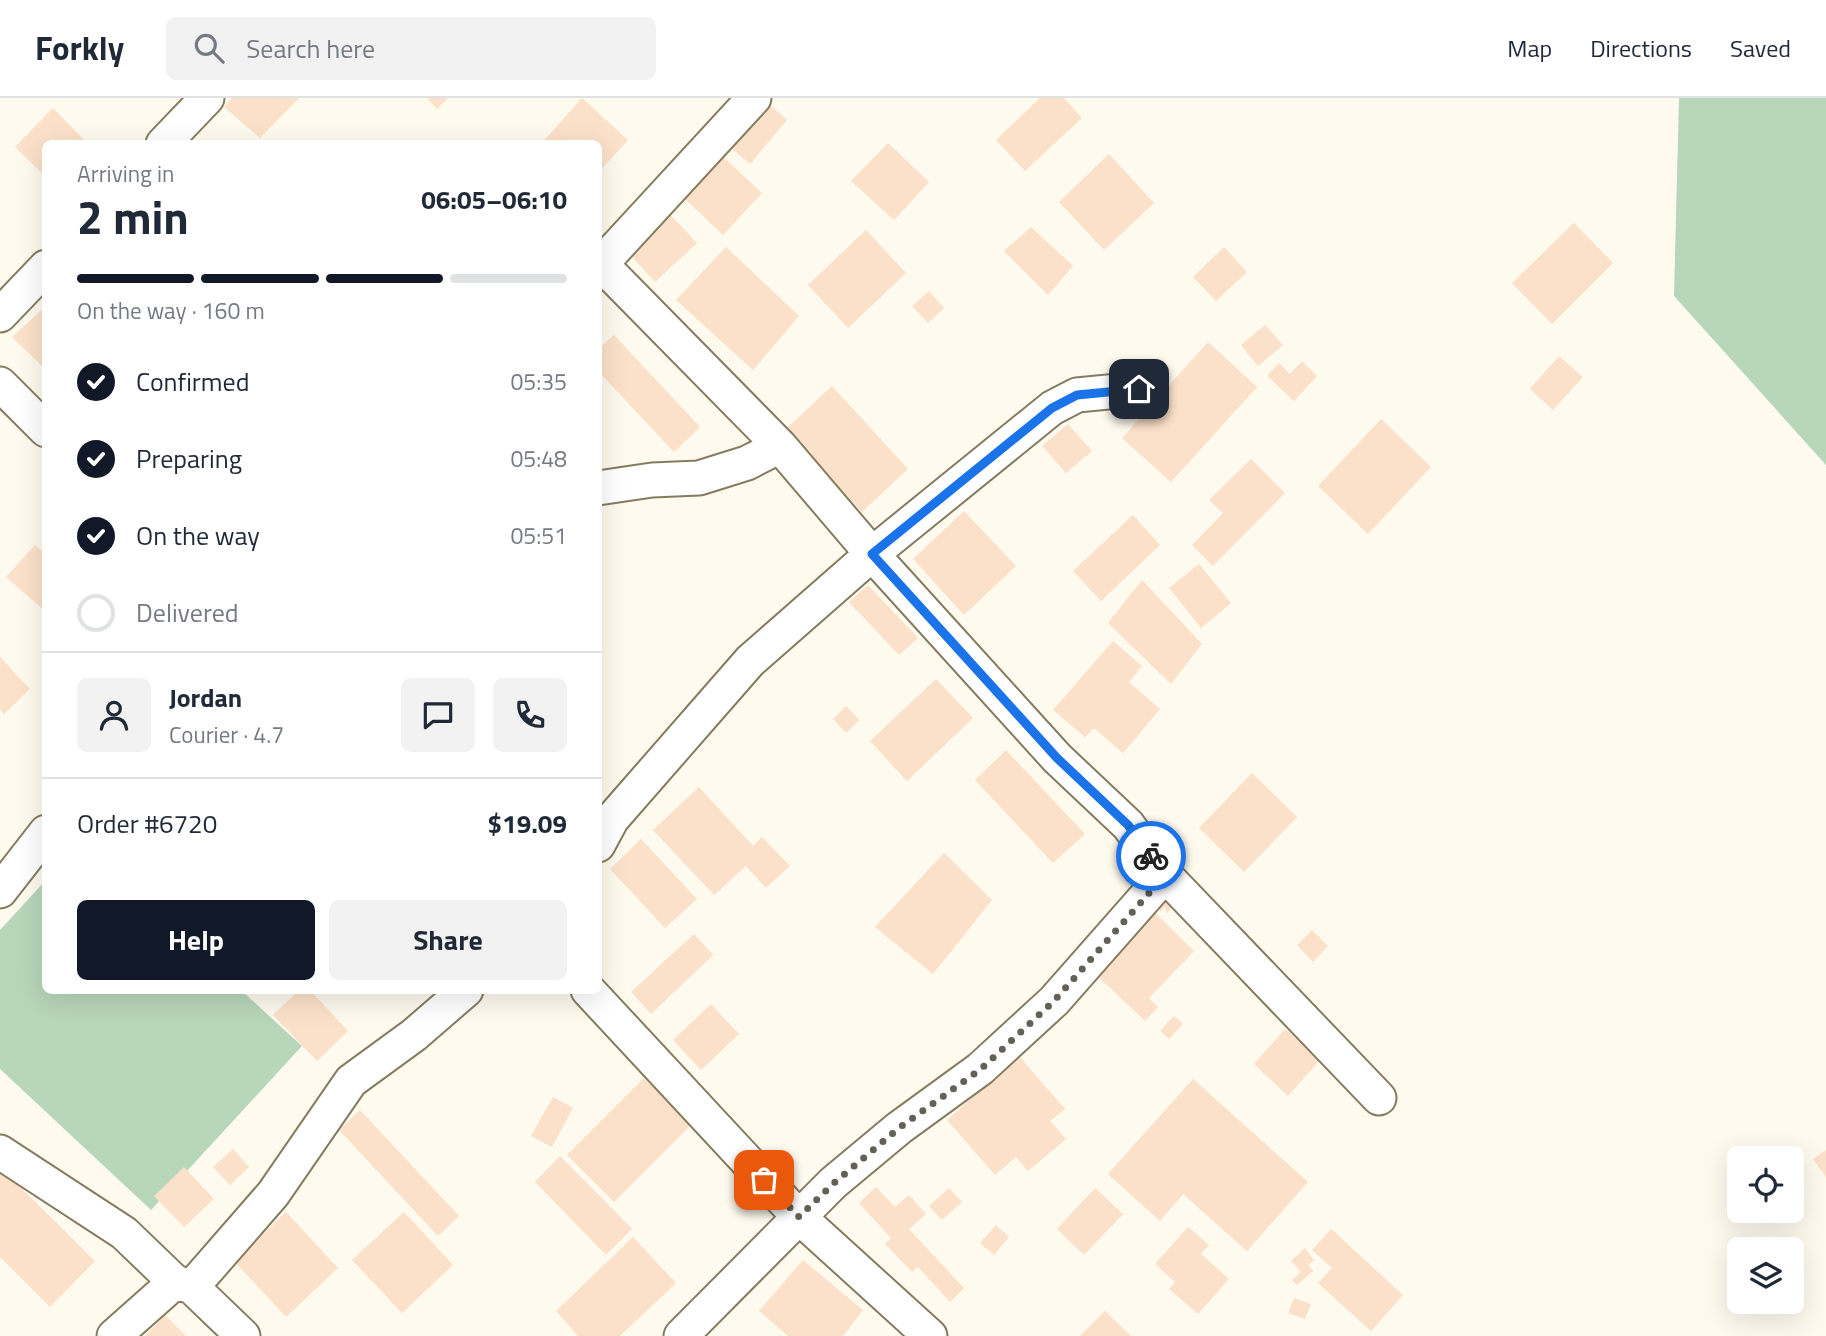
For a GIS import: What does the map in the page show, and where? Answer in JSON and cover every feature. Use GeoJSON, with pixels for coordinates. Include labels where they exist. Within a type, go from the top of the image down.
{"type":"FeatureCollection","features":[{"type":"Feature","properties":{"kind":"street"},"geometry":{"type":"LineString","coordinates":[[167,140],[207,98]]}},
{"type":"Feature","properties":{"kind":"street"},"geometry":{"type":"LineString","coordinates":[[602,264],[754,98]]}},
{"type":"Feature","properties":{"kind":"street"},"geometry":{"type":"LineString","coordinates":[[602,268],[780,446],[872,554],[1057,758],[1128,825],[1165,875],[1379,1098]]}},
{"type":"Feature","properties":{"kind":"street"},"geometry":{"type":"LineString","coordinates":[[0,315],[42,271]]}},
{"type":"Feature","properties":{"kind":"street"},"geometry":{"type":"LineString","coordinates":[[0,384],[42,426]]}},
{"type":"Feature","properties":{"kind":"street"},"geometry":{"type":"LineString","coordinates":[[602,838],[612,819],[750,661],[872,554],[1052,408],[1077,395],[1139,389]]}},
{"type":"Feature","properties":{"kind":"street"},"geometry":{"type":"LineString","coordinates":[[602,487],[652,480],[699,478],[747,463],[780,446]]}},
{"type":"Feature","properties":{"kind":"street"},"geometry":{"type":"LineString","coordinates":[[0,891],[42,837]]}},
{"type":"Feature","properties":{"kind":"street"},"geometry":{"type":"LineString","coordinates":[[681,1336],[843,1175],[899,1128],[981,1069],[1045,1009],[1165,875]]}},
{"type":"Feature","properties":{"kind":"street"},"geometry":{"type":"LineString","coordinates":[[114,1336],[184,1285],[273,1194],[351,1081],[414,1035],[461,994]]}},
{"type":"Feature","properties":{"kind":"street"},"geometry":{"type":"LineString","coordinates":[[592,994],[799,1217],[930,1336]]}},
{"type":"Feature","properties":{"kind":"street"},"geometry":{"type":"LineString","coordinates":[[0,1152],[124,1233],[243,1336]]}},
{"type":"Feature","properties":{"kind":"green space"},"geometry":{"type":"Polygon","coordinates":[[[1679,98],[1826,98],[1826,465],[1674,296],[1679,98]]]}},
{"type":"Feature","properties":{"kind":"green space"},"geometry":{"type":"Polygon","coordinates":[[[42,884],[42,994],[245,994],[302,1046],[151,1210],[0,1069],[0,930],[42,884]]]}},
{"type":"Feature","properties":{"kind":"building"},"geometry":{"type":"Polygon","coordinates":[[[232,98],[299,98],[260,138],[224,107],[232,98]]]}},
{"type":"Feature","properties":{"kind":"building"},"geometry":{"type":"Polygon","coordinates":[[[427,98],[448,98],[437,109],[427,98]]]}},
{"type":"Feature","properties":{"kind":"building"},"geometry":{"type":"Polygon","coordinates":[[[582,98],[628,140],[602,169],[602,140],[545,140],[582,98]]]}},
{"type":"Feature","properties":{"kind":"building"},"geometry":{"type":"Polygon","coordinates":[[[1040,98],[1064,98],[1082,118],[1025,171],[996,140],[1040,98]]]}},
{"type":"Feature","properties":{"kind":"building"},"geometry":{"type":"Polygon","coordinates":[[[770,105],[787,120],[750,164],[732,149],[770,105]]]}},
{"type":"Feature","properties":{"kind":"building"},"geometry":{"type":"Polygon","coordinates":[[[53,108],[84,140],[42,140],[42,173],[15,147],[53,108]]]}},
{"type":"Feature","properties":{"kind":"building"},"geometry":{"type":"Polygon","coordinates":[[[888,143],[929,182],[894,220],[851,181],[888,143]]]}},
{"type":"Feature","properties":{"kind":"building"},"geometry":{"type":"Polygon","coordinates":[[[1109,154],[1154,203],[1104,250],[1059,202],[1109,154]]]}},
{"type":"Feature","properties":{"kind":"building"},"geometry":{"type":"Polygon","coordinates":[[[721,155],[762,193],[723,235],[682,196],[721,155]]]}},
{"type":"Feature","properties":{"kind":"building"},"geometry":{"type":"Polygon","coordinates":[[[665,209],[697,243],[655,282],[624,248],[665,209]]]}},
{"type":"Feature","properties":{"kind":"building"},"geometry":{"type":"Polygon","coordinates":[[[1574,223],[1613,263],[1552,324],[1512,283],[1574,223]]]}},
{"type":"Feature","properties":{"kind":"building"},"geometry":{"type":"Polygon","coordinates":[[[1031,227],[1073,266],[1048,295],[1004,251],[1031,227]]]}},
{"type":"Feature","properties":{"kind":"building"},"geometry":{"type":"Polygon","coordinates":[[[866,230],[906,273],[848,328],[808,285],[866,230]]]}},
{"type":"Feature","properties":{"kind":"building"},"geometry":{"type":"Polygon","coordinates":[[[726,247],[799,316],[753,370],[676,300],[726,247]]]}},
{"type":"Feature","properties":{"kind":"building"},"geometry":{"type":"Polygon","coordinates":[[[1224,247],[1247,272],[1216,301],[1193,277],[1224,247]]]}},
{"type":"Feature","properties":{"kind":"building"},"geometry":{"type":"Polygon","coordinates":[[[929,291],[944,308],[928,323],[912,306],[929,291]]]}},
{"type":"Feature","properties":{"kind":"building"},"geometry":{"type":"Polygon","coordinates":[[[42,310],[42,366],[12,337],[42,310]]]}},
{"type":"Feature","properties":{"kind":"building"},"geometry":{"type":"Polygon","coordinates":[[[1265,325],[1283,345],[1258,366],[1241,345],[1265,325]]]}},
{"type":"Feature","properties":{"kind":"building"},"geometry":{"type":"Polygon","coordinates":[[[614,335],[700,427],[674,452],[602,375],[602,346],[614,335]]]}},
{"type":"Feature","properties":{"kind":"building"},"geometry":{"type":"Polygon","coordinates":[[[1208,342],[1257,387],[1171,482],[1122,438],[1208,342]]]}},
{"type":"Feature","properties":{"kind":"building"},"geometry":{"type":"Polygon","coordinates":[[[1559,356],[1583,377],[1553,410],[1530,389],[1559,356]]]}},
{"type":"Feature","properties":{"kind":"building"},"geometry":{"type":"Polygon","coordinates":[[[1302,361],[1317,376],[1294,401],[1267,376],[1279,363],[1290,374],[1302,361]]]}},
{"type":"Feature","properties":{"kind":"building"},"geometry":{"type":"Polygon","coordinates":[[[832,386],[908,469],[862,512],[785,430],[832,386]]]}},
{"type":"Feature","properties":{"kind":"building"},"geometry":{"type":"Polygon","coordinates":[[[1381,419],[1431,467],[1368,534],[1318,486],[1381,419]]]}},
{"type":"Feature","properties":{"kind":"building"},"geometry":{"type":"Polygon","coordinates":[[[1068,424],[1092,451],[1066,473],[1042,446],[1068,424]]]}},
{"type":"Feature","properties":{"kind":"building"},"geometry":{"type":"Polygon","coordinates":[[[1251,459],[1285,493],[1213,566],[1192,545],[1223,513],[1209,500],[1251,459]]]}},
{"type":"Feature","properties":{"kind":"building"},"geometry":{"type":"Polygon","coordinates":[[[964,511],[1016,566],[964,615],[913,559],[964,511]]]}},
{"type":"Feature","properties":{"kind":"building"},"geometry":{"type":"Polygon","coordinates":[[[1133,515],[1160,545],[1101,601],[1073,571],[1133,515]]]}},
{"type":"Feature","properties":{"kind":"building"},"geometry":{"type":"Polygon","coordinates":[[[35,545],[42,551],[42,608],[6,577],[35,545]]]}},
{"type":"Feature","properties":{"kind":"building"},"geometry":{"type":"Polygon","coordinates":[[[1199,564],[1231,603],[1201,628],[1169,588],[1199,564]]]}},
{"type":"Feature","properties":{"kind":"building"},"geometry":{"type":"Polygon","coordinates":[[[1142,580],[1202,644],[1171,684],[1108,623],[1142,580]]]}},
{"type":"Feature","properties":{"kind":"building"},"geometry":{"type":"Polygon","coordinates":[[[868,585],[918,638],[899,655],[849,602],[868,585]]]}},
{"type":"Feature","properties":{"kind":"building"},"geometry":{"type":"Polygon","coordinates":[[[1113,641],[1142,666],[1129,682],[1160,709],[1123,753],[1094,728],[1085,737],[1053,710],[1113,641]]]}},
{"type":"Feature","properties":{"kind":"building"},"geometry":{"type":"Polygon","coordinates":[[[0,657],[30,689],[4,714],[0,709],[0,657]]]}},
{"type":"Feature","properties":{"kind":"building"},"geometry":{"type":"Polygon","coordinates":[[[936,679],[973,718],[907,781],[870,741],[936,679]]]}},
{"type":"Feature","properties":{"kind":"building"},"geometry":{"type":"Polygon","coordinates":[[[846,706],[859,720],[846,733],[833,719],[846,706]]]}},
{"type":"Feature","properties":{"kind":"building"},"geometry":{"type":"Polygon","coordinates":[[[1006,750],[1085,834],[1053,863],[975,780],[1006,750]]]}},
{"type":"Feature","properties":{"kind":"building"},"geometry":{"type":"Polygon","coordinates":[[[1252,773],[1297,817],[1244,872],[1199,828],[1252,773]]]}},
{"type":"Feature","properties":{"kind":"building"},"geometry":{"type":"Polygon","coordinates":[[[699,787],[753,846],[762,837],[790,866],[766,888],[746,866],[714,895],[653,830],[699,787]]]}},
{"type":"Feature","properties":{"kind":"building"},"geometry":{"type":"Polygon","coordinates":[[[641,839],[697,899],[665,928],[610,869],[641,839]]]}},
{"type":"Feature","properties":{"kind":"building"},"geometry":{"type":"Polygon","coordinates":[[[944,853],[992,900],[933,974],[875,927],[944,853]]]}},
{"type":"Feature","properties":{"kind":"building"},"geometry":{"type":"Polygon","coordinates":[[[1157,894],[1182,898],[1167,913],[1165,907],[1160,912],[1157,894]]]}},
{"type":"Feature","properties":{"kind":"building"},"geometry":{"type":"Polygon","coordinates":[[[1149,907],[1194,951],[1149,998],[1158,1007],[1145,1021],[1090,969],[1149,907]]]}},
{"type":"Feature","properties":{"kind":"building"},"geometry":{"type":"Polygon","coordinates":[[[1312,930],[1328,946],[1313,962],[1297,945],[1312,930]]]}},
{"type":"Feature","properties":{"kind":"building"},"geometry":{"type":"Polygon","coordinates":[[[694,934],[713,955],[651,1014],[631,992],[694,934]]]}},
{"type":"Feature","properties":{"kind":"building"},"geometry":{"type":"Polygon","coordinates":[[[295,994],[314,994],[348,1031],[317,1061],[273,1015],[295,994]]]}},
{"type":"Feature","properties":{"kind":"building"},"geometry":{"type":"Polygon","coordinates":[[[711,1004],[739,1034],[701,1070],[673,1040],[711,1004]]]}},
{"type":"Feature","properties":{"kind":"building"},"geometry":{"type":"Polygon","coordinates":[[[1174,1016],[1183,1024],[1169,1039],[1160,1031],[1174,1016]]]}},
{"type":"Feature","properties":{"kind":"building"},"geometry":{"type":"Polygon","coordinates":[[[1285,1029],[1320,1060],[1288,1096],[1254,1064],[1285,1029]]]}},
{"type":"Feature","properties":{"kind":"building"},"geometry":{"type":"Polygon","coordinates":[[[1019,1056],[1065,1109],[1050,1121],[1066,1139],[1028,1171],[1016,1157],[995,1175],[947,1120],[1019,1056]]]}},
{"type":"Feature","properties":{"kind":"building"},"geometry":{"type":"Polygon","coordinates":[[[644,1078],[691,1125],[614,1202],[567,1155],[644,1078]]]}},
{"type":"Feature","properties":{"kind":"building"},"geometry":{"type":"Polygon","coordinates":[[[1193,1079],[1308,1182],[1247,1251],[1183,1194],[1160,1221],[1108,1174],[1193,1079]]]}},
{"type":"Feature","properties":{"kind":"building"},"geometry":{"type":"Polygon","coordinates":[[[553,1097],[573,1108],[552,1147],[531,1136],[553,1097]]]}},
{"type":"Feature","properties":{"kind":"building"},"geometry":{"type":"Polygon","coordinates":[[[360,1110],[459,1216],[438,1236],[339,1130],[360,1110]]]}},
{"type":"Feature","properties":{"kind":"building"},"geometry":{"type":"Polygon","coordinates":[[[233,1149],[249,1167],[230,1185],[213,1167],[233,1149]]]}},
{"type":"Feature","properties":{"kind":"building"},"geometry":{"type":"Polygon","coordinates":[[[1826,1150],[1826,1177],[1813,1159],[1826,1150]]]}},
{"type":"Feature","properties":{"kind":"building"},"geometry":{"type":"Polygon","coordinates":[[[560,1156],[632,1229],[606,1255],[535,1182],[560,1156]]]}},
{"type":"Feature","properties":{"kind":"building"},"geometry":{"type":"Polygon","coordinates":[[[184,1167],[214,1199],[184,1227],[154,1196],[184,1167]]]}},
{"type":"Feature","properties":{"kind":"building"},"geometry":{"type":"Polygon","coordinates":[[[4,1171],[95,1261],[50,1307],[0,1257],[0,1175],[4,1171]]]}},
{"type":"Feature","properties":{"kind":"building"},"geometry":{"type":"Polygon","coordinates":[[[876,1187],[895,1207],[909,1195],[926,1214],[909,1229],[964,1288],[950,1302],[918,1267],[912,1272],[885,1244],[891,1238],[859,1203],[876,1187]]]}},
{"type":"Feature","properties":{"kind":"building"},"geometry":{"type":"Polygon","coordinates":[[[949,1188],[962,1202],[942,1220],[929,1206],[949,1188]]]}},
{"type":"Feature","properties":{"kind":"building"},"geometry":{"type":"Polygon","coordinates":[[[1095,1188],[1123,1214],[1084,1255],[1057,1229],[1095,1188]]]}},
{"type":"Feature","properties":{"kind":"building"},"geometry":{"type":"Polygon","coordinates":[[[286,1212],[338,1268],[286,1317],[234,1261],[286,1212]]]}},
{"type":"Feature","properties":{"kind":"building"},"geometry":{"type":"Polygon","coordinates":[[[404,1212],[453,1265],[402,1313],[352,1260],[404,1212]]]}},
{"type":"Feature","properties":{"kind":"building"},"geometry":{"type":"Polygon","coordinates":[[[996,1225],[1009,1237],[994,1255],[980,1243],[996,1225]]]}},
{"type":"Feature","properties":{"kind":"building"},"geometry":{"type":"Polygon","coordinates":[[[1188,1227],[1209,1245],[1201,1254],[1229,1279],[1198,1314],[1169,1289],[1175,1282],[1155,1264],[1188,1227]]]}},
{"type":"Feature","properties":{"kind":"building"},"geometry":{"type":"Polygon","coordinates":[[[1331,1229],[1403,1295],[1371,1331],[1318,1283],[1332,1268],[1312,1250],[1331,1229]]]}},
{"type":"Feature","properties":{"kind":"building"},"geometry":{"type":"Polygon","coordinates":[[[633,1237],[676,1283],[620,1336],[578,1336],[556,1311],[633,1237]]]}},
{"type":"Feature","properties":{"kind":"building"},"geometry":{"type":"Polygon","coordinates":[[[1305,1248],[1314,1260],[1308,1265],[1313,1271],[1297,1285],[1292,1280],[1301,1272],[1291,1261],[1305,1248]]]}},
{"type":"Feature","properties":{"kind":"building"},"geometry":{"type":"Polygon","coordinates":[[[803,1260],[863,1310],[843,1336],[788,1336],[759,1311],[803,1260]]]}},
{"type":"Feature","properties":{"kind":"building"},"geometry":{"type":"Polygon","coordinates":[[[1294,1298],[1311,1304],[1305,1319],[1288,1313],[1294,1298]]]}},
{"type":"Feature","properties":{"kind":"building"},"geometry":{"type":"Polygon","coordinates":[[[1105,1311],[1131,1336],[1080,1336],[1105,1311]]]}},
{"type":"Feature","properties":{"kind":"building"},"geometry":{"type":"Polygon","coordinates":[[[165,1315],[186,1336],[145,1336],[165,1315]]]}},
{"type":"Feature","properties":{"kind":"way so far"},"geometry":{"type":"LineString","coordinates":[[764,1180],[799,1217],[834,1183],[899,1128],[981,1069],[1054,1001],[1165,875],[1151,856]]}},
{"type":"Feature","properties":{"kind":"route"},"geometry":{"type":"LineString","coordinates":[[1139,389],[1077,395],[1052,408],[872,554],[1057,758],[1092,795],[1128,825],[1151,856]]}}]}
